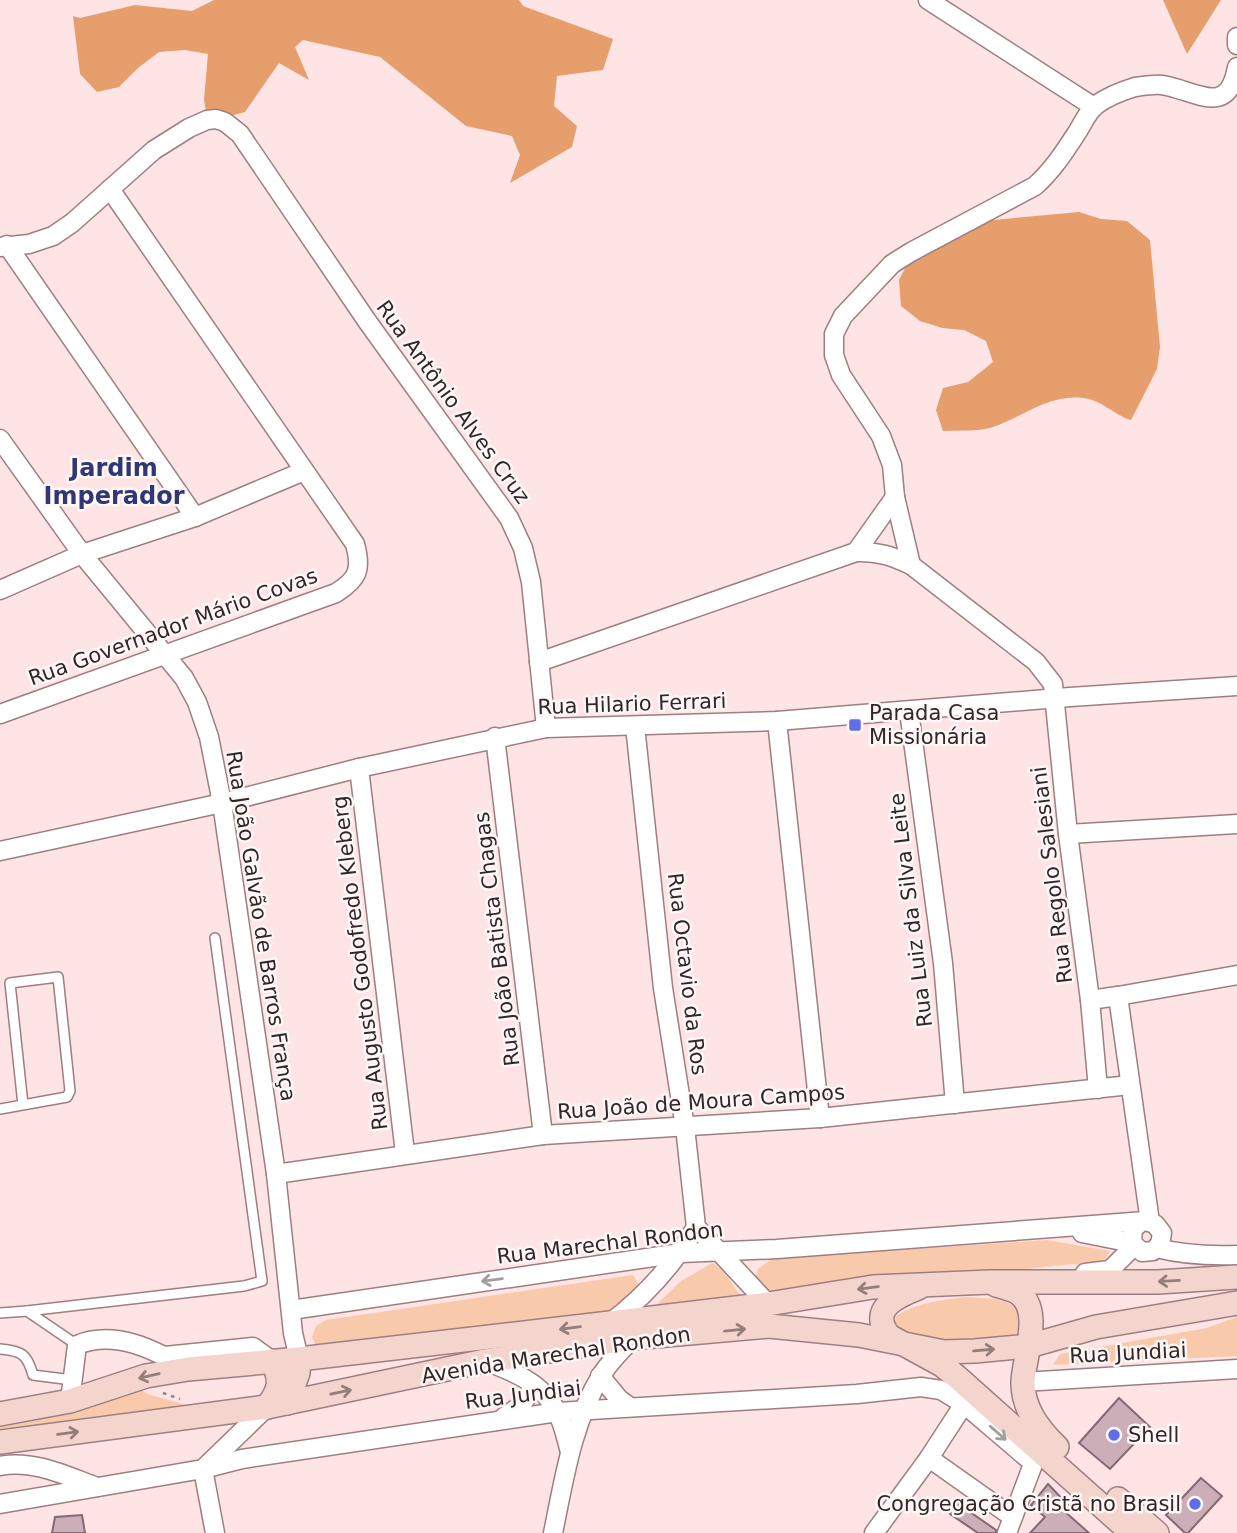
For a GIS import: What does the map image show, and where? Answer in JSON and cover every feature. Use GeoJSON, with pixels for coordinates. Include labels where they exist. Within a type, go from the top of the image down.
{"type":"FeatureCollection","features":[{"type":"Feature","properties":{"kind":"main road","name":"Avenida Marechal Rondon"},"geometry":{"type":"LineString","coordinates":[[0,1415],[71,1391],[188,1369],[299,1360],[610,1323],[768,1304],[873,1287],[990,1282],[1158,1282],[1237,1278]]}},
{"type":"Feature","properties":{"kind":"main road"},"geometry":{"type":"LineString","coordinates":[[990,1282],[1019,1293],[1026,1301],[1030,1313],[1023,1382],[1025,1400],[1036,1425],[1050,1441],[1157,1533]]}},
{"type":"Feature","properties":{"kind":"main road"},"geometry":{"type":"LineString","coordinates":[[928,1284],[887,1304],[883,1311],[883,1328],[889,1336],[950,1371],[1036,1455],[1132,1533]]}},
{"type":"Feature","properties":{"kind":"main road","name":"Avenida Marechal Rondon"},"geometry":{"type":"LineString","coordinates":[[0,1442],[277,1405],[485,1361],[633,1338],[769,1326],[859,1335],[944,1352],[1028,1346],[1096,1327],[1237,1303]]}},
{"type":"Feature","properties":{"kind":"main road"},"geometry":{"type":"LineString","coordinates":[[277,1405],[298,1373],[299,1360]]}},
{"type":"Feature","properties":{"kind":"main road"},"geometry":{"type":"LineString","coordinates":[[272,1361],[279,1374],[277,1405]]}},
{"type":"Feature","properties":{"kind":"street"},"geometry":{"type":"LineString","coordinates":[[928,0],[1094,107]]}},
{"type":"Feature","properties":{"kind":"street"},"geometry":{"type":"LineString","coordinates":[[1237,37],[1237,45]]}},
{"type":"Feature","properties":{"kind":"street"},"geometry":{"type":"LineString","coordinates":[[911,565],[895,497],[892,466],[881,436],[841,375],[834,355],[834,334],[843,316],[892,264],[911,251],[1035,186],[1051,172],[1094,107],[1112,96],[1136,87],[1160,85],[1203,97],[1217,98],[1227,92],[1237,67]]}},
{"type":"Feature","properties":{"kind":"street","name":"Rua Antônio Alves Cruz"},"geometry":{"type":"LineString","coordinates":[[110,189],[155,150],[206,120],[225,122],[240,134],[367,321],[509,519],[523,548],[531,582],[546,728]]}},
{"type":"Feature","properties":{"kind":"street"},"geometry":{"type":"LineString","coordinates":[[0,590],[82,554],[195,517],[304,471],[110,189],[72,223],[52,236],[29,244],[4,246]]}},
{"type":"Feature","properties":{"kind":"street"},"geometry":{"type":"LineString","coordinates":[[4,246],[195,517]]}},
{"type":"Feature","properties":{"kind":"street","name":"Rua João Galvão de Barros França"},"geometry":{"type":"LineString","coordinates":[[0,439],[82,554],[184,678],[197,702],[209,737],[222,803],[276,1174],[299,1360]]}},
{"type":"Feature","properties":{"kind":"street","name":"Rua Governador Mário Covas"},"geometry":{"type":"LineString","coordinates":[[0,714],[336,593],[349,584],[357,575],[359,559],[355,544],[304,471]]}},
{"type":"Feature","properties":{"kind":"street"},"geometry":{"type":"LineString","coordinates":[[856,552],[895,497]]}},
{"type":"Feature","properties":{"kind":"street"},"geometry":{"type":"LineString","coordinates":[[539,662],[856,552],[875,551],[911,565],[1037,662],[1053,684],[1056,698]]}},
{"type":"Feature","properties":{"kind":"street","name":"Rua Hilario Ferrari"},"geometry":{"type":"LineString","coordinates":[[0,851],[222,803],[495,737],[546,728],[777,721],[1237,686]]}},
{"type":"Feature","properties":{"kind":"street","name":"Rua Regolo Salesiani"},"geometry":{"type":"LineString","coordinates":[[1056,698],[1068,834],[1090,1000],[1237,975]]}},
{"type":"Feature","properties":{"kind":"street","name":"Rua Luiz da Silva Leite"},"geometry":{"type":"LineString","coordinates":[[909,710],[943,963],[955,1104]]}},
{"type":"Feature","properties":{"kind":"street"},"geometry":{"type":"LineString","coordinates":[[777,721],[820,1118]]}},
{"type":"Feature","properties":{"kind":"street","name":"Rua Octavio da Ros"},"geometry":{"type":"LineString","coordinates":[[635,726],[663,988],[685,1127],[696,1227]]}},
{"type":"Feature","properties":{"kind":"street","name":"Rua João Batista Chagas"},"geometry":{"type":"LineString","coordinates":[[495,737],[543,1135]]}},
{"type":"Feature","properties":{"kind":"street","name":"Rua Augusto Godofredo Kleberg"},"geometry":{"type":"LineString","coordinates":[[359,768],[405,1153]]}},
{"type":"Feature","properties":{"kind":"street"},"geometry":{"type":"LineString","coordinates":[[1068,834],[1237,824]]}},
{"type":"Feature","properties":{"kind":"street"},"geometry":{"type":"LineString","coordinates":[[1118,996],[1145,1222]]}},
{"type":"Feature","properties":{"kind":"street"},"geometry":{"type":"LineString","coordinates":[[1090,1000],[1098,1089]]}},
{"type":"Feature","properties":{"kind":"street","name":"Rua João de Moura Campos"},"geometry":{"type":"LineString","coordinates":[[276,1174],[405,1153],[543,1135],[820,1118],[1130,1085]]}},
{"type":"Feature","properties":{"kind":"street"},"geometry":{"type":"LineString","coordinates":[[1037,1282],[1110,1270],[1133,1244],[1133,1229],[1145,1222]]}},
{"type":"Feature","properties":{"kind":"street"},"geometry":{"type":"LineString","coordinates":[[1145,1222],[1159,1228],[1162,1239],[1153,1251],[1142,1252],[1133,1244],[1061,1229],[1145,1222]]}},
{"type":"Feature","properties":{"kind":"street"},"geometry":{"type":"LineString","coordinates":[[610,1323],[667,1270],[681,1253],[696,1227],[768,1304]]}},
{"type":"Feature","properties":{"kind":"street","name":"Rua Marechal Rondon"},"geometry":{"type":"LineString","coordinates":[[291,1310],[681,1253],[1061,1229]]}},
{"type":"Feature","properties":{"kind":"street"},"geometry":{"type":"LineString","coordinates":[[1157,1248],[1183,1255],[1237,1255]]}},
{"type":"Feature","properties":{"kind":"street"},"geometry":{"type":"LineString","coordinates":[[623,1261],[640,1269],[647,1276],[646,1289]]}},
{"type":"Feature","properties":{"kind":"street"},"geometry":{"type":"LineString","coordinates":[[553,1533],[570,1452],[584,1409],[600,1376],[633,1338]]}},
{"type":"Feature","properties":{"kind":"street"},"geometry":{"type":"LineString","coordinates":[[71,1391],[78,1345],[89,1340],[123,1341],[165,1356],[188,1369]]}},
{"type":"Feature","properties":{"kind":"street"},"geometry":{"type":"LineString","coordinates":[[165,1356],[253,1347],[272,1361]]}},
{"type":"Feature","properties":{"kind":"street"},"geometry":{"type":"LineString","coordinates":[[485,1361],[517,1373],[548,1397],[558,1412],[570,1452]]}},
{"type":"Feature","properties":{"kind":"street","name":"Rua Jundiai"},"geometry":{"type":"LineString","coordinates":[[1023,1382],[1237,1369]]}},
{"type":"Feature","properties":{"kind":"street"},"geometry":{"type":"LineString","coordinates":[[600,1376],[630,1407]]}},
{"type":"Feature","properties":{"kind":"street"},"geometry":{"type":"LineString","coordinates":[[498,1420],[519,1409],[534,1385]]}},
{"type":"Feature","properties":{"kind":"street","name":"Rua Jundiai"},"geometry":{"type":"LineString","coordinates":[[0,1504],[203,1469],[242,1459],[558,1412],[858,1394],[921,1387],[941,1390],[1036,1455]]}},
{"type":"Feature","properties":{"kind":"street"},"geometry":{"type":"LineString","coordinates":[[874,1533],[929,1458],[964,1404]]}},
{"type":"Feature","properties":{"kind":"street"},"geometry":{"type":"LineString","coordinates":[[215,1533],[203,1469],[277,1405]]}},
{"type":"Feature","properties":{"kind":"street"},"geometry":{"type":"LineString","coordinates":[[929,1458],[1009,1525],[1036,1455]]}},
{"type":"Feature","properties":{"kind":"street"},"geometry":{"type":"LineString","coordinates":[[0,1466],[23,1464],[64,1474],[97,1487]]}},
{"type":"Feature","properties":{"kind":"lane"},"geometry":{"type":"LineString","coordinates":[[0,1313],[244,1286],[262,1281],[215,938]]}},
{"type":"Feature","properties":{"kind":"lane"},"geometry":{"type":"LineString","coordinates":[[0,1109],[23,1105],[67,1097],[70,1091],[58,977],[10,984],[23,1105]]}},
{"type":"Feature","properties":{"kind":"lane"},"geometry":{"type":"LineString","coordinates":[[27,1311],[78,1345]]}},
{"type":"Feature","properties":{"kind":"lane"},"geometry":{"type":"LineString","coordinates":[[0,1349],[22,1353],[28,1359],[33,1375],[71,1391]]}},
{"type":"Feature","properties":{"kind":"path"},"geometry":{"type":"LineString","coordinates":[[146,1376],[150,1389],[181,1399]]}},
{"type":"Feature","properties":{"kind":"shaded area"},"geometry":{"type":"Polygon","coordinates":[[[214,0],[519,0],[523,6],[613,39],[603,70],[557,76],[554,106],[577,126],[572,147],[510,183],[520,155],[512,136],[466,126],[380,57],[303,40],[295,47],[309,80],[279,63],[245,112],[208,122],[204,100],[208,54],[185,50],[159,52],[119,87],[97,92],[80,74],[73,16],[80,18],[135,5],[192,11],[214,0]]]}},
{"type":"Feature","properties":{"kind":"shaded area"},"geometry":{"type":"Polygon","coordinates":[[[1163,0],[1221,0],[1187,54],[1163,0]]]}},
{"type":"Feature","properties":{"kind":"shaded area"},"geometry":{"type":"Polygon","coordinates":[[[1079,212],[1101,219],[1127,221],[1150,240],[1160,347],[1157,369],[1131,420],[1090,399],[1071,398],[1038,406],[990,428],[943,431],[936,410],[943,388],[968,382],[993,362],[986,341],[964,330],[942,328],[920,321],[901,306],[899,280],[910,258],[950,224],[1079,212]]]}},
{"type":"Feature","properties":{"kind":"shaded area"},"geometry":{"type":"Polygon","coordinates":[[[1047,1240],[1110,1251],[1103,1262],[1095,1266],[1073,1264],[765,1296],[754,1283],[758,1269],[771,1259],[1047,1240]]]}},
{"type":"Feature","properties":{"kind":"shaded area"},"geometry":{"type":"Polygon","coordinates":[[[712,1263],[725,1274],[742,1298],[654,1307],[681,1281],[712,1263]]]}},
{"type":"Feature","properties":{"kind":"shaded area"},"geometry":{"type":"Polygon","coordinates":[[[633,1275],[639,1285],[611,1312],[318,1351],[312,1337],[316,1326],[326,1320],[633,1275]]]}},
{"type":"Feature","properties":{"kind":"shaded area"},"geometry":{"type":"Polygon","coordinates":[[[967,1297],[996,1299],[1022,1308],[1027,1325],[1018,1334],[983,1344],[915,1341],[894,1326],[896,1316],[913,1308],[930,1302],[967,1297]]]}},
{"type":"Feature","properties":{"kind":"shaded area"},"geometry":{"type":"Polygon","coordinates":[[[1237,1317],[1237,1356],[1053,1365],[1060,1354],[1207,1328],[1237,1317]]]}},
{"type":"Feature","properties":{"kind":"shaded area"},"geometry":{"type":"Polygon","coordinates":[[[139,1389],[203,1410],[0,1434],[0,1427],[34,1421],[139,1389]]]}},
{"type":"Feature","properties":{"kind":"building","name":"Shell"},"geometry":{"type":"Polygon","coordinates":[[[1119,1398],[1150,1427],[1110,1469],[1079,1443],[1119,1398]]]}},
{"type":"Feature","properties":{"kind":"building","name":"Congregação Cristã no Brasil"},"geometry":{"type":"Polygon","coordinates":[[[1201,1478],[1222,1496],[1188,1533],[1185,1533],[1166,1515],[1201,1478]]]}},
{"type":"Feature","properties":{"kind":"building"},"geometry":{"type":"Polygon","coordinates":[[[1048,1484],[1068,1505],[1063,1510],[1089,1533],[1030,1533],[1045,1517],[1031,1505],[1048,1484]]]}},
{"type":"Feature","properties":{"kind":"building"},"geometry":{"type":"Polygon","coordinates":[[[957,1503],[996,1530],[996,1533],[978,1533],[950,1514],[957,1503]]]}},
{"type":"Feature","properties":{"kind":"building"},"geometry":{"type":"Polygon","coordinates":[[[82,1515],[85,1533],[52,1533],[55,1517],[82,1515]]]}},
{"type":"Feature","properties":{"kind":"place","name":"Parada Casa Missionária"},"geometry":{"type":"Point","coordinates":[855,725]}},
{"type":"Feature","properties":{"kind":"place","name":"Shell"},"geometry":{"type":"Point","coordinates":[1114,1435]}},
{"type":"Feature","properties":{"kind":"place","name":"Congregação Cristã no Brasil"},"geometry":{"type":"Point","coordinates":[1195,1504]}},
{"type":"Feature","properties":{"kind":"district","name":"Jardim Imperador"},"geometry":{"type":"Point","coordinates":[114,482]}}]}
